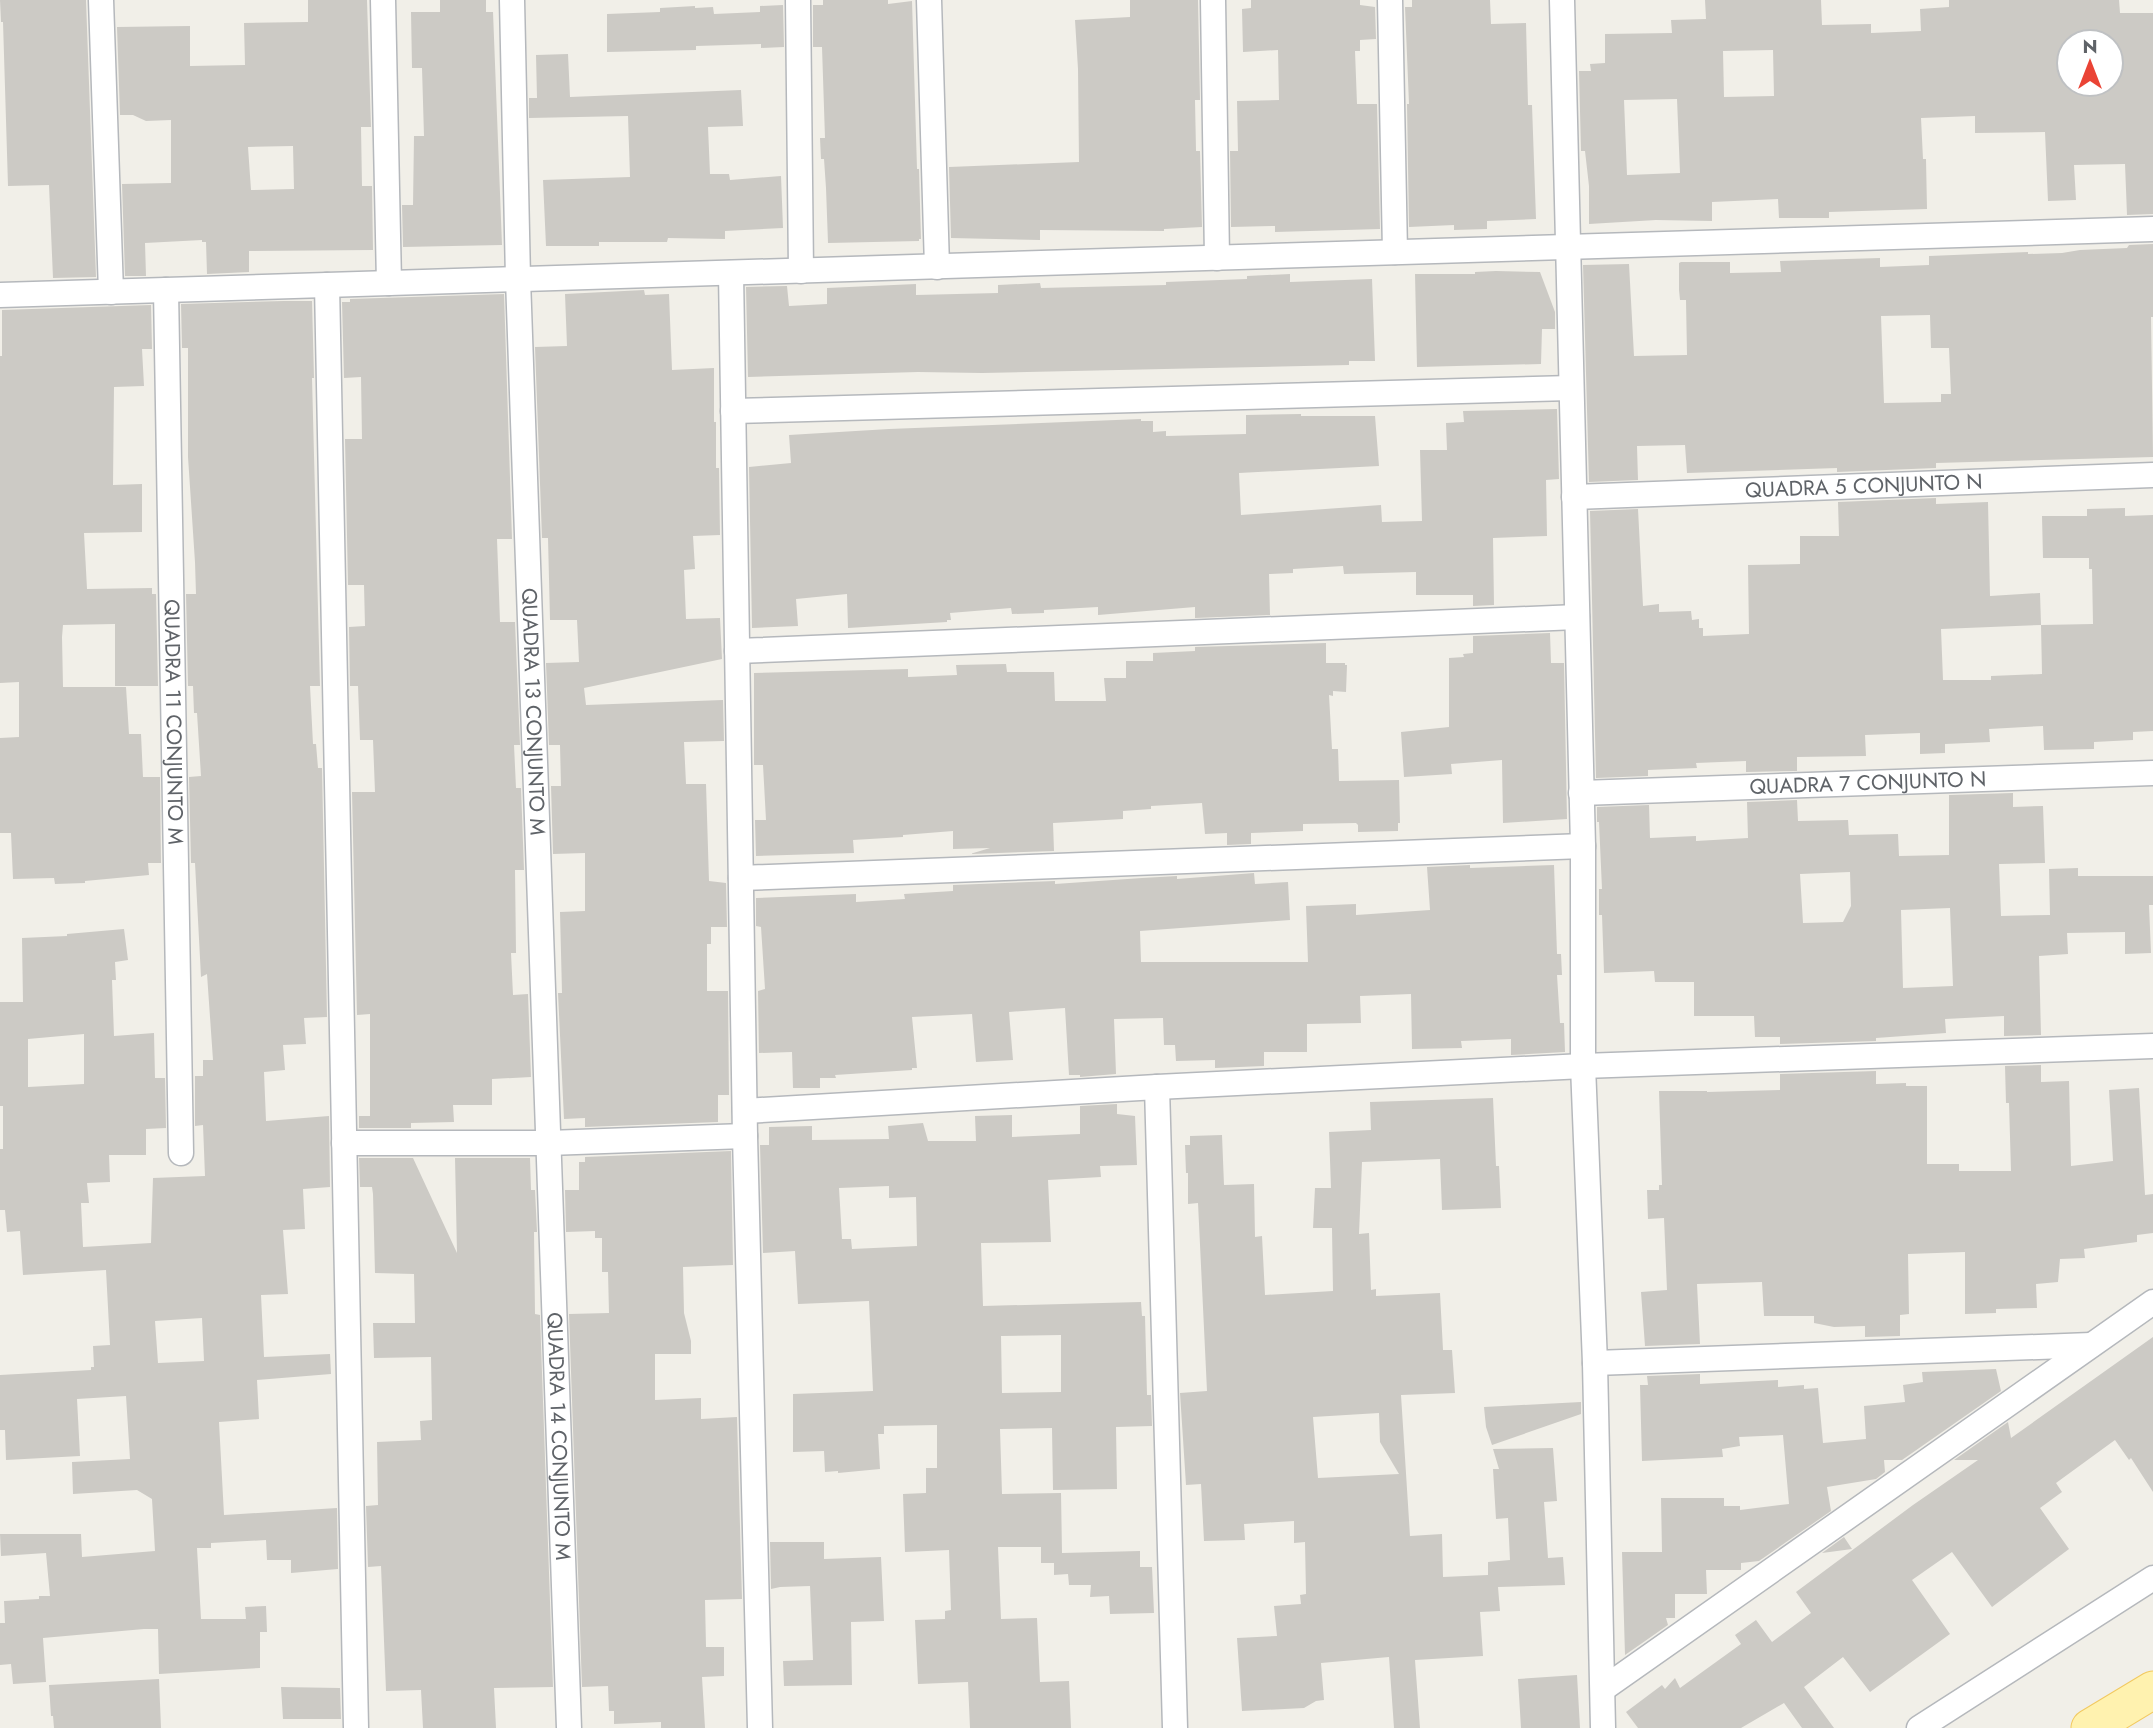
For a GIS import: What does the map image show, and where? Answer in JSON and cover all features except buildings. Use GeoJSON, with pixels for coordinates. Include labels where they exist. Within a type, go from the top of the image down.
{"type":"FeatureCollection","features":[{"type":"Feature","properties":{"kind":"main road"},"geometry":{"type":"LineString","coordinates":[[2104,1720],[2153,1690]]}},
{"type":"Feature","properties":{"kind":"main road"},"geometry":{"type":"LineString","coordinates":[[2104,1720],[2153,1713]]}},
{"type":"Feature","properties":{"kind":"street"},"geometry":{"type":"LineString","coordinates":[[101,0],[111,292]]}},
{"type":"Feature","properties":{"kind":"street"},"geometry":{"type":"LineString","coordinates":[[383,0],[389,283]]}},
{"type":"Feature","properties":{"kind":"street","name":"QUADRA 13 CONJUNTO M"},"geometry":{"type":"LineString","coordinates":[[512,0],[518,279],[548,1143]]}},
{"type":"Feature","properties":{"kind":"street"},"geometry":{"type":"LineString","coordinates":[[798,0],[801,271]]}},
{"type":"Feature","properties":{"kind":"street"},"geometry":{"type":"LineString","coordinates":[[929,0],[937,267]]}},
{"type":"Feature","properties":{"kind":"street"},"geometry":{"type":"LineString","coordinates":[[1213,0],[1217,258]]}},
{"type":"Feature","properties":{"kind":"street"},"geometry":{"type":"LineString","coordinates":[[1390,0],[1395,252]]}},
{"type":"Feature","properties":{"kind":"street"},"geometry":{"type":"LineString","coordinates":[[1562,0],[1583,846],[1583,1066],[1595,1363],[1603,1728]]}},
{"type":"Feature","properties":{"kind":"street"},"geometry":{"type":"LineString","coordinates":[[0,295],[2153,229]]}},
{"type":"Feature","properties":{"kind":"street"},"geometry":{"type":"LineString","coordinates":[[731,273],[745,1124],[760,1728]]}},
{"type":"Feature","properties":{"kind":"street"},"geometry":{"type":"LineString","coordinates":[[327,285],[355,1728]]}},
{"type":"Feature","properties":{"kind":"street","name":"QUADRA 11 CONJUNTO M"},"geometry":{"type":"LineString","coordinates":[[166,290],[181,1153]]}},
{"type":"Feature","properties":{"kind":"street"},"geometry":{"type":"LineString","coordinates":[[733,411],[1572,388]]}},
{"type":"Feature","properties":{"kind":"street","name":"QUADRA 5 CONJUNTO N"},"geometry":{"type":"LineString","coordinates":[[1574,497],[2153,475]]}},
{"type":"Feature","properties":{"kind":"street"},"geometry":{"type":"LineString","coordinates":[[737,651],[1577,617]]}},
{"type":"Feature","properties":{"kind":"street","name":"QUADRA 7 CONJUNTO N"},"geometry":{"type":"LineString","coordinates":[[1581,793],[2153,772]]}},
{"type":"Feature","properties":{"kind":"street"},"geometry":{"type":"LineString","coordinates":[[741,878],[1583,846]]}},
{"type":"Feature","properties":{"kind":"street"},"geometry":{"type":"LineString","coordinates":[[344,1143],[548,1143],[1157,1087],[1583,1066],[2153,1046]]}},
{"type":"Feature","properties":{"kind":"street"},"geometry":{"type":"LineString","coordinates":[[1157,1087],[1175,1728]]}},
{"type":"Feature","properties":{"kind":"street","name":"QUADRA 14 CONJUNTO M"},"geometry":{"type":"LineString","coordinates":[[548,1143],[569,1728]]}},
{"type":"Feature","properties":{"kind":"street"},"geometry":{"type":"LineString","coordinates":[[1604,1689],[2153,1301]]}},
{"type":"Feature","properties":{"kind":"street"},"geometry":{"type":"LineString","coordinates":[[1595,1363],[2091,1345]]}},
{"type":"Feature","properties":{"kind":"street"},"geometry":{"type":"LineString","coordinates":[[1919,1728],[2153,1578]]}}]}
